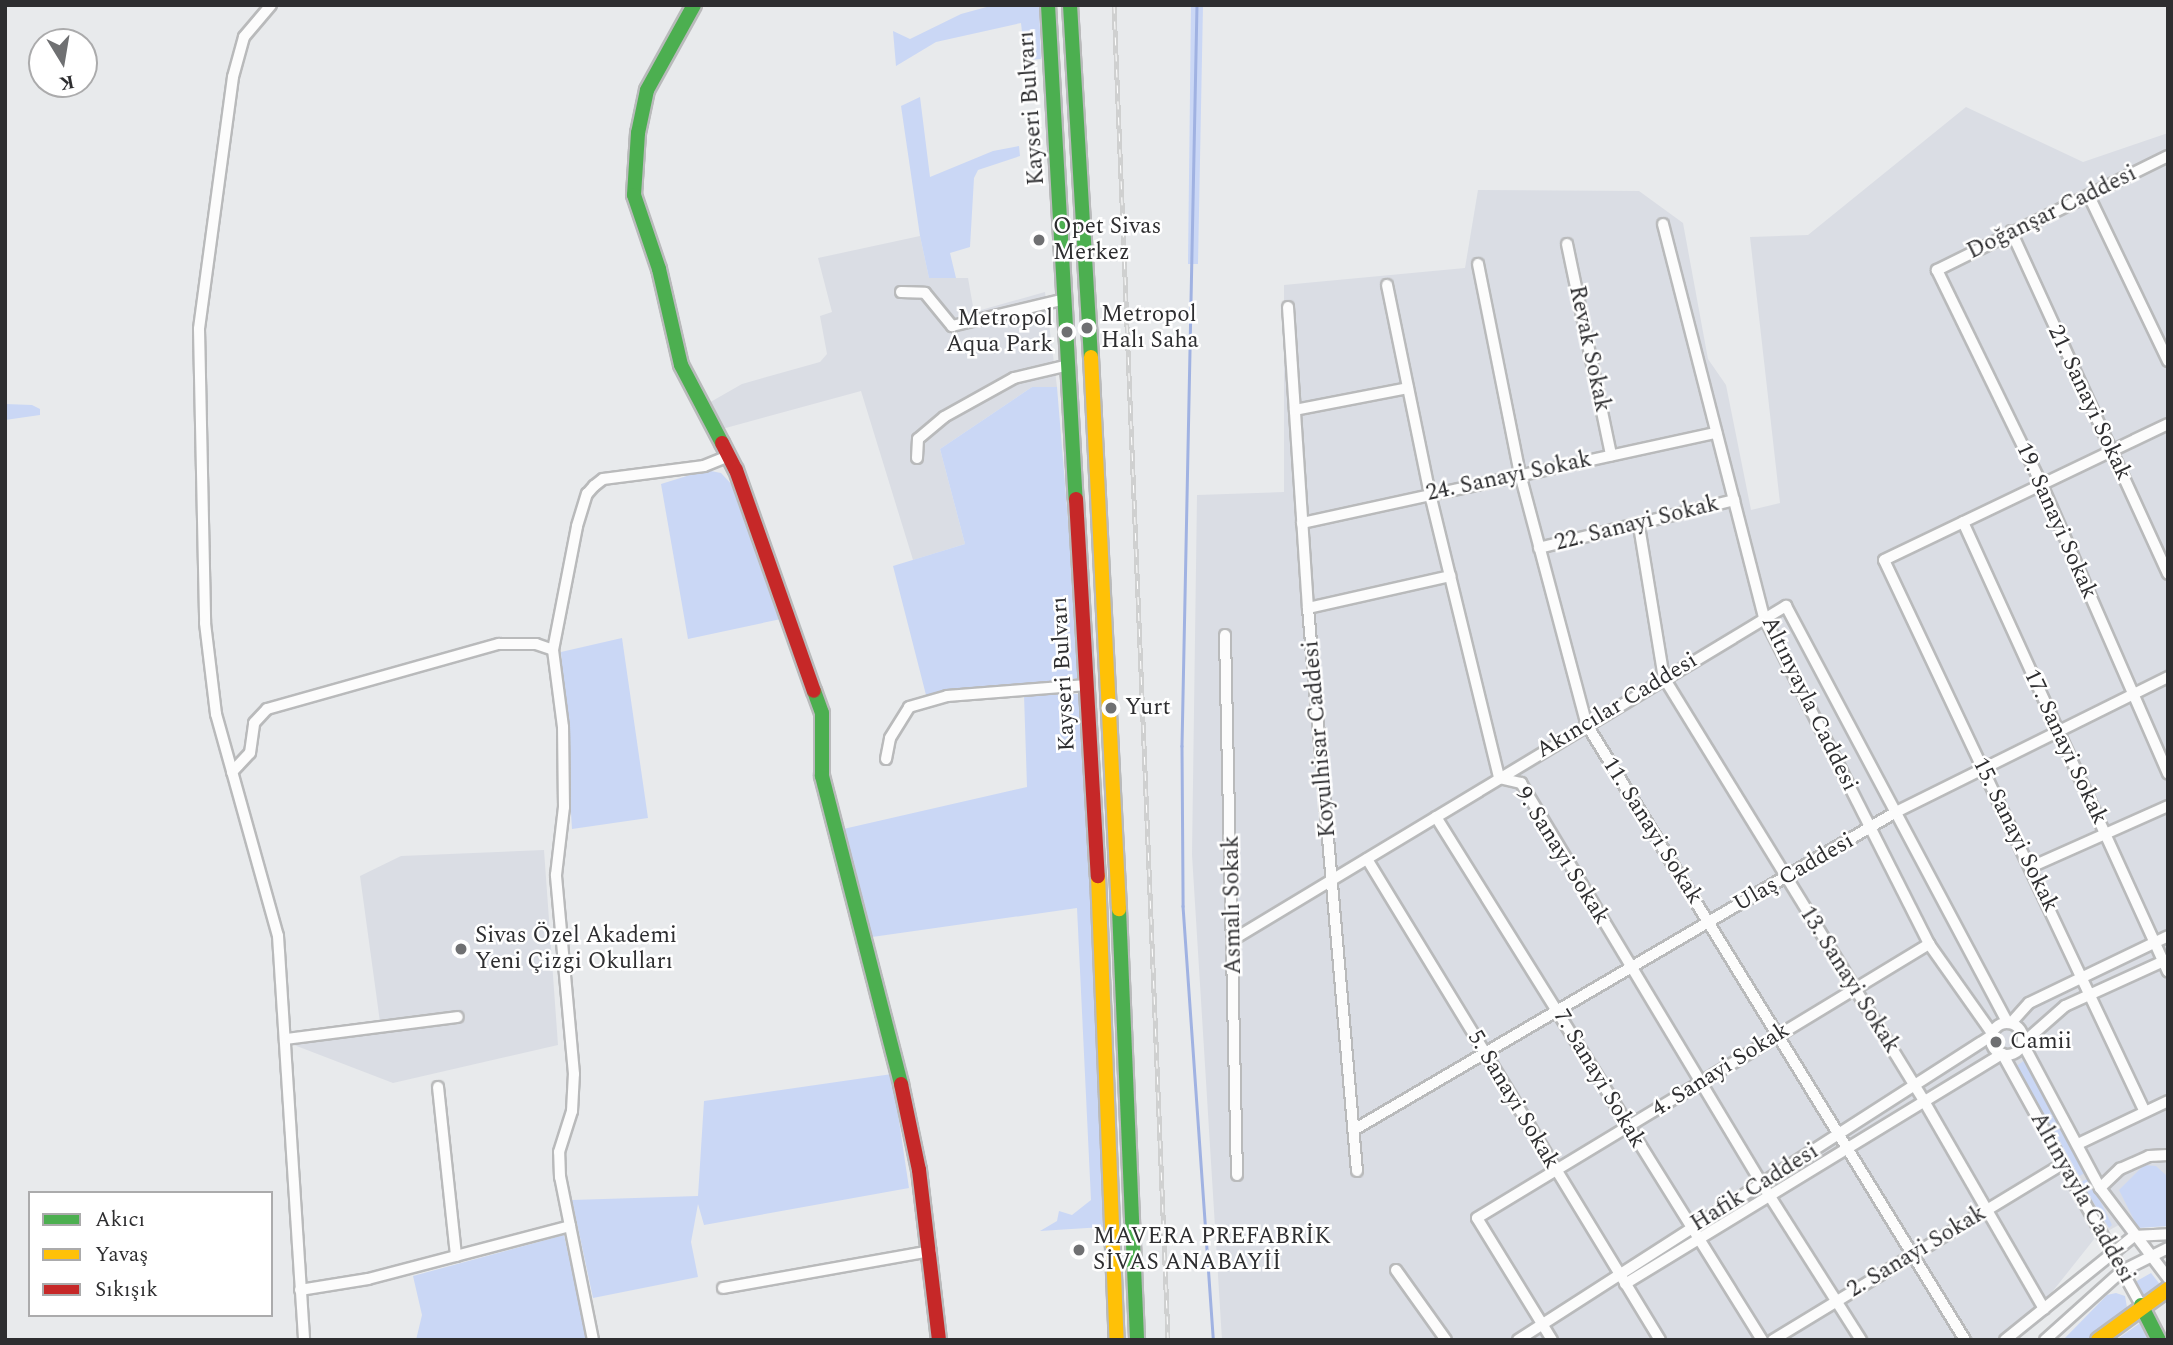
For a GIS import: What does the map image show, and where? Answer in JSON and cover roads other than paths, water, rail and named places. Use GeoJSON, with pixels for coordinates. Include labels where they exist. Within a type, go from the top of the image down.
{"type":"FeatureCollection","features":[{"type":"Feature","properties":{"kind":"main road"},"geometry":{"type":"LineString","coordinates":[[694,5],[647,90],[632,180],[681,365],[743,489],[822,713],[822,776],[845,879],[898,1069],[930,1251],[939,1340]]}},
{"type":"Feature","properties":{"kind":"main road","name":"Kayseri Bulvarı"},"geometry":{"type":"LineString","coordinates":[[1048,5],[1087,685],[1117,1340]]}},
{"type":"Feature","properties":{"kind":"main road","name":"Kayseri Bulvarı"},"geometry":{"type":"LineString","coordinates":[[1070,5],[1108,640],[1137,1340]]}},
{"type":"Feature","properties":{"kind":"main road"},"geometry":{"type":"LineString","coordinates":[[2098,1340],[2141,1305],[2168,1289]]}},
{"type":"Feature","properties":{"kind":"main road"},"geometry":{"type":"LineString","coordinates":[[2141,1305],[2159,1340]]}},
{"type":"Feature","properties":{"kind":"street"},"geometry":{"type":"LineString","coordinates":[[271,5],[244,37],[233,77],[199,329],[207,652],[211,693],[278,936],[304,1340]]}},
{"type":"Feature","properties":{"kind":"street","name":"Doğanşar Caddesi"},"geometry":{"type":"LineString","coordinates":[[1937,270],[2011,231],[2168,156]]}},
{"type":"Feature","properties":{"kind":"street"},"geometry":{"type":"LineString","coordinates":[[2089,196],[2168,360]]}},
{"type":"Feature","properties":{"kind":"street","name":"Altınyayla Caddesi"},"geometry":{"type":"LineString","coordinates":[[1663,225],[1763,617],[1929,944],[1992,1035]]}},
{"type":"Feature","properties":{"kind":"street","name":"21. Sanayi Sokak"},"geometry":{"type":"LineString","coordinates":[[2011,231],[2168,574]]}},
{"type":"Feature","properties":{"kind":"street","name":"Revak Sokak"},"geometry":{"type":"LineString","coordinates":[[1567,244],[1611,455]]}},
{"type":"Feature","properties":{"kind":"street","name":"11. Sanayi Sokak"},"geometry":{"type":"LineString","coordinates":[[1478,264],[1520,474],[1587,725],[1965,1340]]}},
{"type":"Feature","properties":{"kind":"street","name":"19. Sanayi Sokak"},"geometry":{"type":"LineString","coordinates":[[1937,270],[2042,485],[2168,774]]}},
{"type":"Feature","properties":{"kind":"street","name":"9. Sanayi Sokak"},"geometry":{"type":"LineString","coordinates":[[1387,285],[1430,494],[1499,778],[1521,783],[1762,1184],[1861,1340]]}},
{"type":"Feature","properties":{"kind":"street"},"geometry":{"type":"LineString","coordinates":[[901,292],[925,293],[951,326],[1066,299]]}},
{"type":"Feature","properties":{"kind":"street","name":"Koyulhisar Caddesi"},"geometry":{"type":"LineString","coordinates":[[1288,307],[1308,608],[1357,1128],[1357,1171]]}},
{"type":"Feature","properties":{"kind":"street"},"geometry":{"type":"LineString","coordinates":[[917,458],[918,439],[943,417],[1013,378],[1069,365]]}},
{"type":"Feature","properties":{"kind":"street"},"geometry":{"type":"LineString","coordinates":[[1295,410],[1408,388]]}},
{"type":"Feature","properties":{"kind":"street"},"geometry":{"type":"LineString","coordinates":[[1963,522],[2168,424]]}},
{"type":"Feature","properties":{"kind":"street","name":"24. Sanayi Sokak"},"geometry":{"type":"LineString","coordinates":[[1303,523],[1716,433]]}},
{"type":"Feature","properties":{"kind":"street"},"geometry":{"type":"LineString","coordinates":[[593,1340],[560,1177],[559,1152],[572,1111],[573,1074],[556,875],[564,807],[563,727],[553,650],[578,526],[587,494],[594,486],[603,479],[704,466],[726,457]]}},
{"type":"Feature","properties":{"kind":"street","name":"22. Sanayi Sokak"},"geometry":{"type":"LineString","coordinates":[[1539,548],[1639,526],[1734,500]]}},
{"type":"Feature","properties":{"kind":"street","name":"15. Sanayi Sokak"},"geometry":{"type":"LineString","coordinates":[[1963,522],[1884,560],[2092,994],[2144,1111]]}},
{"type":"Feature","properties":{"kind":"street","name":"17. Sanayi Sokak"},"geometry":{"type":"LineString","coordinates":[[1963,522],[2056,731],[2166,964]]}},
{"type":"Feature","properties":{"kind":"street","name":"13. Sanayi Sokak"},"geometry":{"type":"LineString","coordinates":[[1639,526],[1664,678],[1916,1087],[1989,1209],[2044,1309]]}},
{"type":"Feature","properties":{"kind":"street"},"geometry":{"type":"LineString","coordinates":[[1308,608],[1450,576]]}},
{"type":"Feature","properties":{"kind":"street","name":"Altınyayla Caddesi"},"geometry":{"type":"LineString","coordinates":[[1786,606],[2009,1023]]}},
{"type":"Feature","properties":{"kind":"street","name":"Akıncılar Caddesi"},"geometry":{"type":"LineString","coordinates":[[1234,939],[1763,617],[1786,606]]}},
{"type":"Feature","properties":{"kind":"street","name":"Asmalı Sokak"},"geometry":{"type":"LineString","coordinates":[[1224,635],[1234,939],[1237,1175]]}},
{"type":"Feature","properties":{"kind":"street"},"geometry":{"type":"LineString","coordinates":[[232,772],[250,753],[254,723],[267,709],[499,644],[536,644],[553,650]]}},
{"type":"Feature","properties":{"kind":"street","name":"Ulaş Caddesi"},"geometry":{"type":"LineString","coordinates":[[1357,1128],[1485,1056],[1896,812],[1981,767],[2168,677]]}},
{"type":"Feature","properties":{"kind":"street"},"geometry":{"type":"LineString","coordinates":[[886,759],[890,738],[909,707],[947,696],[1087,685]]}},
{"type":"Feature","properties":{"kind":"street"},"geometry":{"type":"LineString","coordinates":[[2031,867],[2168,806]]}},
{"type":"Feature","properties":{"kind":"street","name":"7. Sanayi Sokak"},"geometry":{"type":"LineString","coordinates":[[1437,817],[1627,1128],[1701,1240],[1762,1340]]}},
{"type":"Feature","properties":{"kind":"street","name":"5. Sanayi Sokak"},"geometry":{"type":"LineString","coordinates":[[1367,859],[1660,1340]]}},
{"type":"Feature","properties":{"kind":"street"},"geometry":{"type":"LineString","coordinates":[[2166,964],[2065,1006],[2014,1054],[2003,1054],[1993,1047],[1992,1035],[2029,1003],[2168,936]]}},
{"type":"Feature","properties":{"kind":"street","name":"4. Sanayi Sokak"},"geometry":{"type":"LineString","coordinates":[[1542,1325],[1477,1218],[1929,944]]}},
{"type":"Feature","properties":{"kind":"street"},"geometry":{"type":"LineString","coordinates":[[286,1039],[458,1017]]}},
{"type":"Feature","properties":{"kind":"street"},"geometry":{"type":"LineString","coordinates":[[2009,1023],[2021,1029],[2023,1044]]}},
{"type":"Feature","properties":{"kind":"street","name":"Hafik Caddesi"},"geometry":{"type":"LineString","coordinates":[[1622,1279],[1691,1228],[1916,1087],[1992,1035]]}},
{"type":"Feature","properties":{"kind":"street","name":"Altınyayla Caddesi"},"geometry":{"type":"LineString","coordinates":[[2023,1044],[2100,1188],[2148,1256],[2168,1278]]}},
{"type":"Feature","properties":{"kind":"street","name":"Altınyayla Caddesi"},"geometry":{"type":"LineString","coordinates":[[2003,1054],[2061,1165],[2141,1305]]}},
{"type":"Feature","properties":{"kind":"street","name":"Hafik Caddesi"},"geometry":{"type":"LineString","coordinates":[[1518,1340],[1622,1279],[1701,1240],[2003,1054]]}},
{"type":"Feature","properties":{"kind":"street"},"geometry":{"type":"LineString","coordinates":[[438,1087],[456,1256]]}},
{"type":"Feature","properties":{"kind":"street"},"geometry":{"type":"LineString","coordinates":[[2078,1144],[2168,1101]]}},
{"type":"Feature","properties":{"kind":"street"},"geometry":{"type":"LineString","coordinates":[[2100,1188],[2120,1169],[2149,1156],[2168,1155]]}},
{"type":"Feature","properties":{"kind":"street","name":"2. Sanayi Sokak"},"geometry":{"type":"LineString","coordinates":[[1773,1340],[2061,1165]]}},
{"type":"Feature","properties":{"kind":"street"},"geometry":{"type":"LineString","coordinates":[[300,1290],[456,1256],[570,1226]]}},
{"type":"Feature","properties":{"kind":"street"},"geometry":{"type":"LineString","coordinates":[[2005,1340],[2110,1252],[2134,1236],[2168,1234]]}},
{"type":"Feature","properties":{"kind":"street"},"geometry":{"type":"LineString","coordinates":[[2045,1340],[2122,1272],[2148,1256],[2168,1248]]}},
{"type":"Feature","properties":{"kind":"street"},"geometry":{"type":"LineString","coordinates":[[723,1288],[930,1251]]}},
{"type":"Feature","properties":{"kind":"street"},"geometry":{"type":"LineString","coordinates":[[1396,1270],[1447,1340]]}},
{"type":"Feature","properties":{"kind":"street"},"geometry":{"type":"LineString","coordinates":[[1542,1325],[1552,1340]]}},
{"type":"Feature","properties":{"kind":"waterway"},"geometry":{"type":"LineString","coordinates":[[1197,5],[1182,746],[1183,906],[1213,1340]]}},
{"type":"Feature","properties":{"kind":"railway"},"geometry":{"type":"LineString","coordinates":[[1114,5],[1168,1340]]}},
{"type":"Feature","properties":{"kind":"place","name":"Opet Sivas Merkez"},"geometry":{"type":"Point","coordinates":[1039,240]}},
{"type":"Feature","properties":{"kind":"place","name":"Metropol Halı Saha"},"geometry":{"type":"Point","coordinates":[1087,328]}},
{"type":"Feature","properties":{"kind":"place","name":"Metropol Aqua Park"},"geometry":{"type":"Point","coordinates":[1067,332]}},
{"type":"Feature","properties":{"kind":"place","name":"Yurt"},"geometry":{"type":"Point","coordinates":[1111,708]}},
{"type":"Feature","properties":{"kind":"place","name":"Sivas Özel Akademi Yeni Çizgi Okulları"},"geometry":{"type":"Point","coordinates":[461,949]}},
{"type":"Feature","properties":{"kind":"place","name":"Camii"},"geometry":{"type":"Point","coordinates":[1996,1042]}},
{"type":"Feature","properties":{"kind":"place","name":"MAVERA PREFABRİK SİVAS ANABAYİİ"},"geometry":{"type":"Point","coordinates":[1079,1250]}}]}
